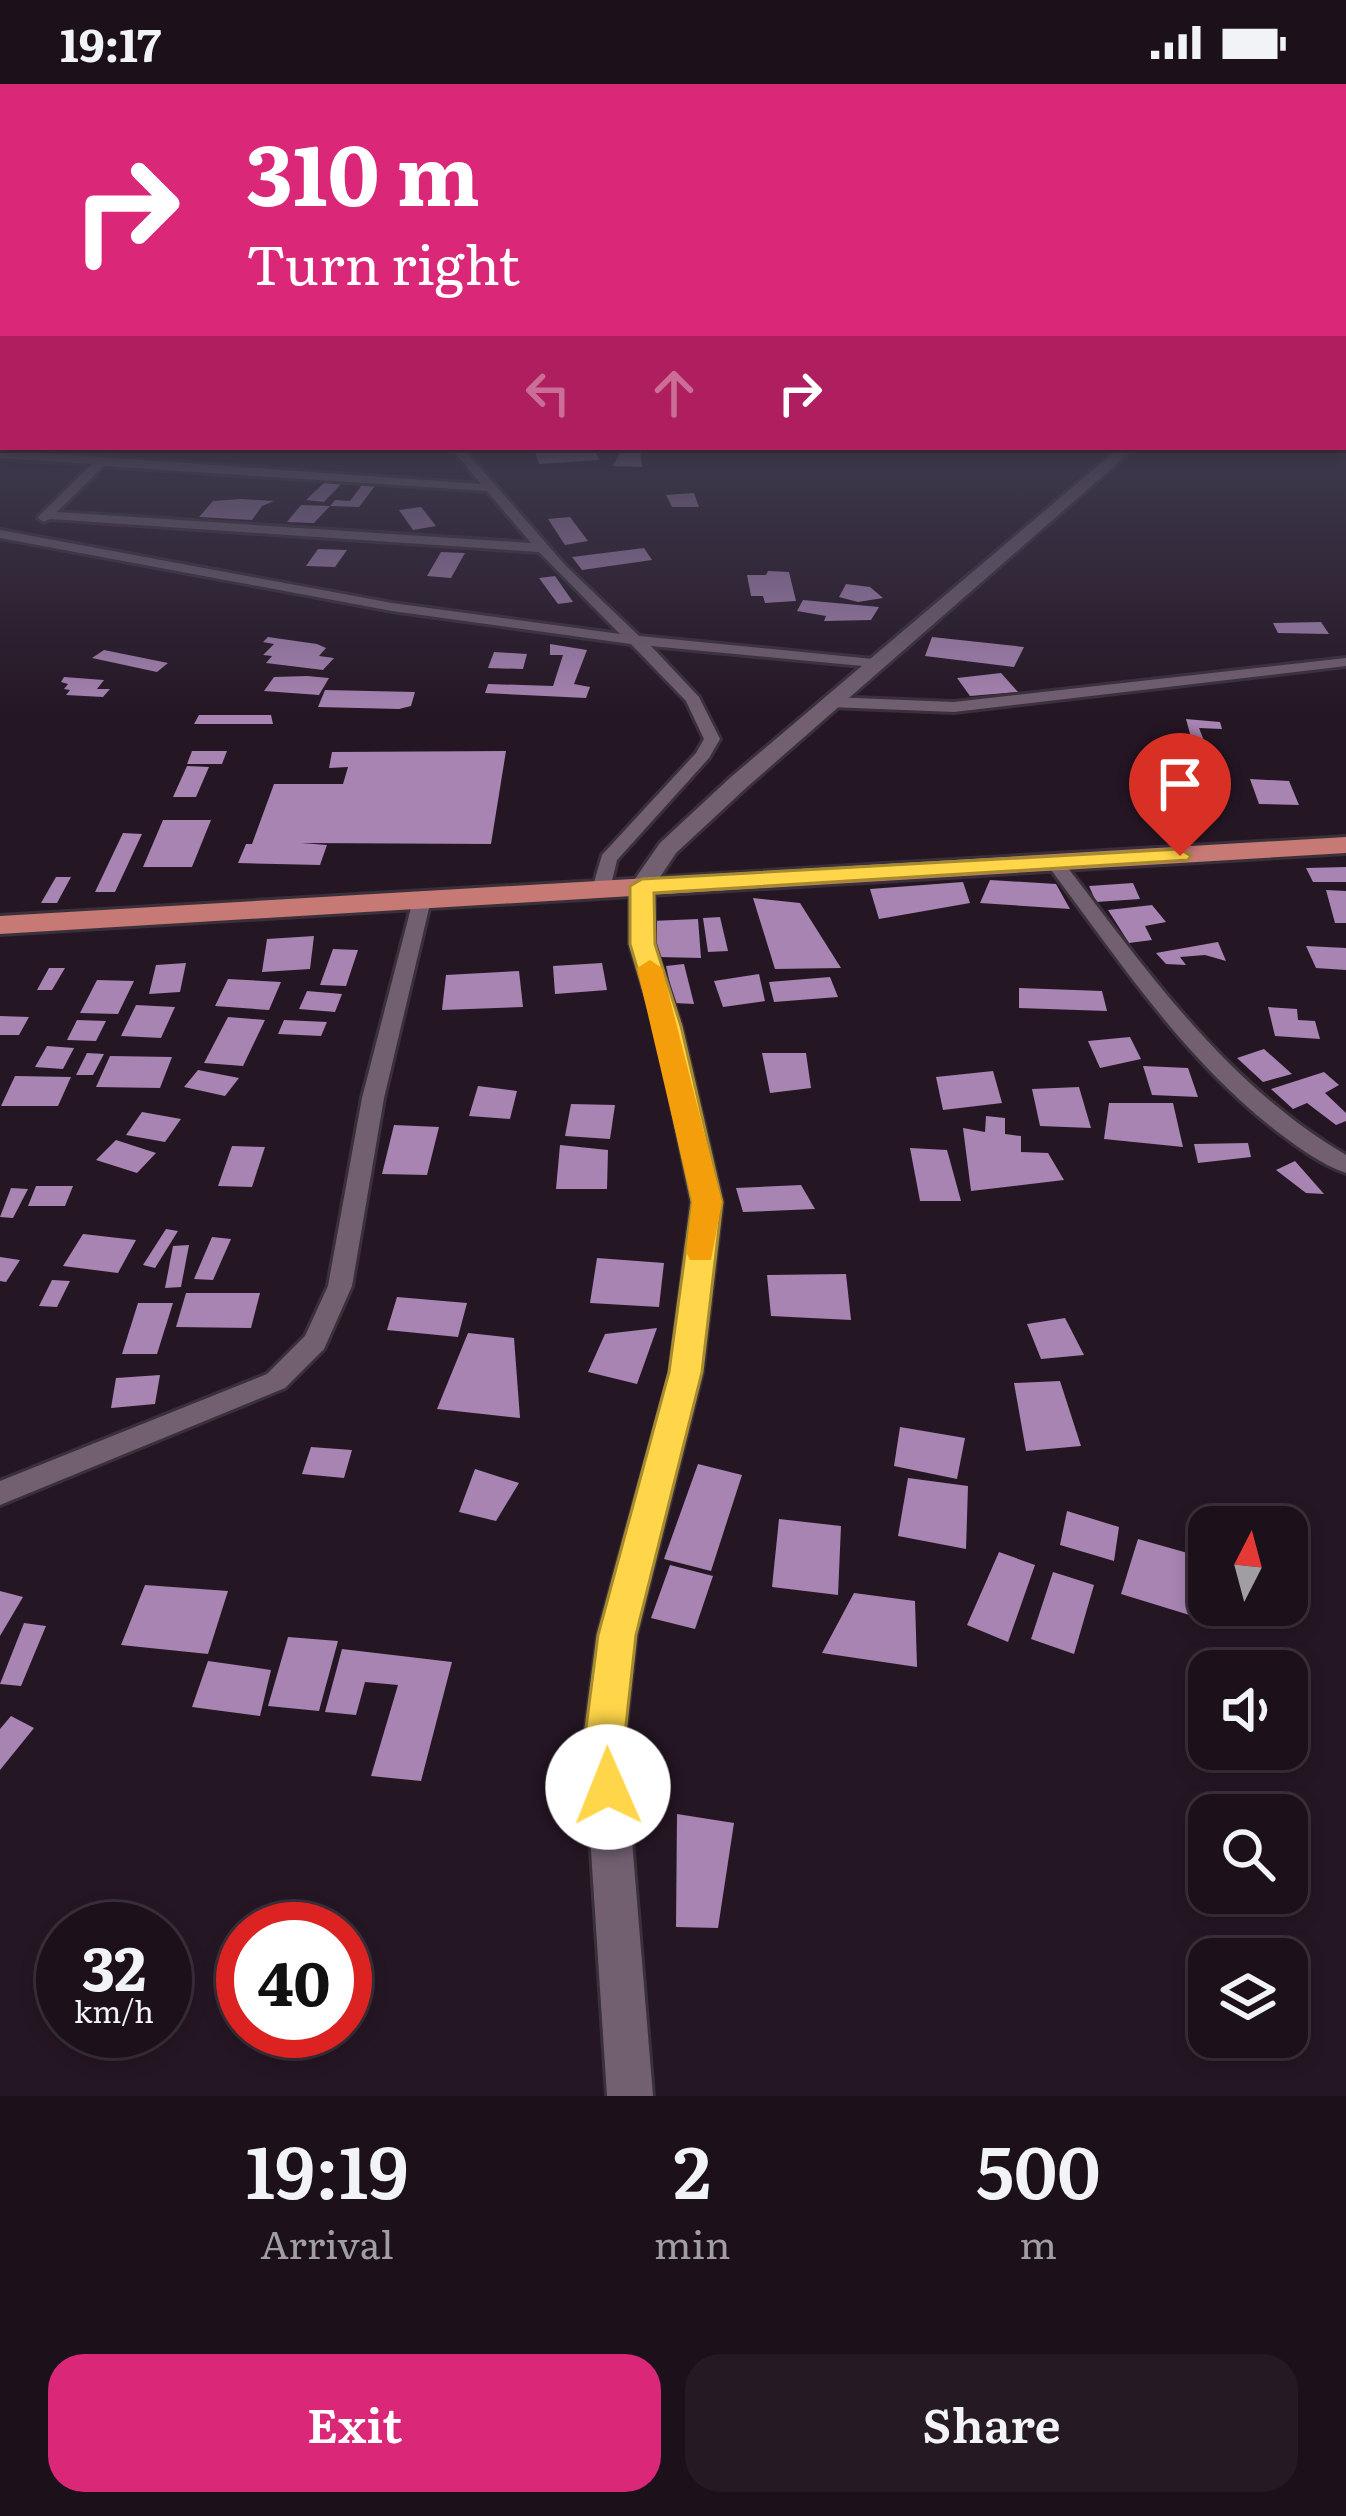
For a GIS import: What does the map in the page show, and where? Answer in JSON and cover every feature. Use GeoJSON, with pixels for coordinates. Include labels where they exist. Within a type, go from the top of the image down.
{"type":"FeatureCollection","features":[{"type":"Feature","properties":{"kind":"main road"},"geometry":{"type":"LineString","coordinates":[[0,925],[1346,845]]}},
{"type":"Feature","properties":{"kind":"street"},"geometry":{"type":"LineString","coordinates":[[20,537],[34,526]]}},
{"type":"Feature","properties":{"kind":"street"},"geometry":{"type":"LineString","coordinates":[[211,526],[545,548]]}},
{"type":"Feature","properties":{"kind":"street"},"geometry":{"type":"LineString","coordinates":[[525,526],[706,715],[712,739],[704,755],[608,859],[601,889]]}},
{"type":"Feature","properties":{"kind":"street"},"geometry":{"type":"LineString","coordinates":[[630,2096],[604,1743],[617,1635],[686,1372],[707,1202],[668,1026],[642,944],[642,886],[668,848],[1036,526]]}},
{"type":"Feature","properties":{"kind":"street"},"geometry":{"type":"LineString","coordinates":[[0,534],[443,616],[874,663]]}},
{"type":"Feature","properties":{"kind":"street"},"geometry":{"type":"LineString","coordinates":[[830,702],[954,707],[1346,662]]}},
{"type":"Feature","properties":{"kind":"street"},"geometry":{"type":"LineString","coordinates":[[1055,863],[1222,1069],[1272,1118],[1346,1165]]}},
{"type":"Feature","properties":{"kind":"street"},"geometry":{"type":"LineString","coordinates":[[0,1493],[276,1381],[315,1342],[340,1286],[373,1098],[422,899]]}},
{"type":"Feature","properties":{"kind":"building"},"geometry":{"type":"Polygon","coordinates":[[[553,526],[577,526],[588,541],[565,545],[553,526]]]}},
{"type":"Feature","properties":{"kind":"building"},"geometry":{"type":"Polygon","coordinates":[[[644,548],[652,560],[582,570],[572,557],[644,548]]]}},
{"type":"Feature","properties":{"kind":"building"},"geometry":{"type":"Polygon","coordinates":[[[318,549],[347,550],[335,567],[306,566],[318,549]]]}},
{"type":"Feature","properties":{"kind":"building"},"geometry":{"type":"Polygon","coordinates":[[[441,552],[465,553],[451,578],[427,576],[441,552]]]}},
{"type":"Feature","properties":{"kind":"building"},"geometry":{"type":"Polygon","coordinates":[[[789,572],[796,601],[765,603],[763,596],[751,596],[747,575],[789,572]]]}},
{"type":"Feature","properties":{"kind":"building"},"geometry":{"type":"Polygon","coordinates":[[[555,576],[573,602],[558,604],[539,578],[555,576]]]}},
{"type":"Feature","properties":{"kind":"building"},"geometry":{"type":"Polygon","coordinates":[[[846,584],[870,587],[883,598],[858,602],[839,597],[846,584]]]}},
{"type":"Feature","properties":{"kind":"building"},"geometry":{"type":"Polygon","coordinates":[[[803,600],[879,607],[871,620],[824,621],[826,616],[797,611],[803,600]]]}},
{"type":"Feature","properties":{"kind":"building"},"geometry":{"type":"Polygon","coordinates":[[[1321,622],[1329,634],[1278,633],[1273,623],[1321,622]]]}},
{"type":"Feature","properties":{"kind":"building"},"geometry":{"type":"Polygon","coordinates":[[[268,637],[317,644],[326,648],[319,656],[334,658],[323,670],[266,663],[272,656],[263,655],[274,644],[263,642],[268,637]]]}},
{"type":"Feature","properties":{"kind":"building"},"geometry":{"type":"Polygon","coordinates":[[[932,637],[1024,647],[1014,667],[925,656],[932,637]]]}},
{"type":"Feature","properties":{"kind":"building"},"geometry":{"type":"Polygon","coordinates":[[[550,644],[587,650],[574,684],[590,687],[586,698],[485,693],[488,684],[553,686],[563,655],[550,655],[550,644]]]}},
{"type":"Feature","properties":{"kind":"building"},"geometry":{"type":"Polygon","coordinates":[[[104,650],[168,663],[157,672],[92,658],[104,650]]]}},
{"type":"Feature","properties":{"kind":"building"},"geometry":{"type":"Polygon","coordinates":[[[494,652],[527,654],[523,669],[488,668],[494,652]]]}},
{"type":"Feature","properties":{"kind":"building"},"geometry":{"type":"Polygon","coordinates":[[[1001,673],[1018,692],[970,696],[957,678],[1001,673]]]}},
{"type":"Feature","properties":{"kind":"building"},"geometry":{"type":"Polygon","coordinates":[[[64,677],[104,680],[97,689],[110,689],[103,697],[66,695],[70,690],[64,689],[68,684],[61,682],[64,677]]]}},
{"type":"Feature","properties":{"kind":"building"},"geometry":{"type":"Polygon","coordinates":[[[274,677],[329,678],[319,695],[264,691],[274,677]]]}},
{"type":"Feature","properties":{"kind":"building"},"geometry":{"type":"Polygon","coordinates":[[[325,690],[415,692],[411,706],[399,709],[318,707],[325,690]]]}},
{"type":"Feature","properties":{"kind":"building"},"geometry":{"type":"Polygon","coordinates":[[[199,715],[271,715],[273,724],[194,724],[199,715]]]}},
{"type":"Feature","properties":{"kind":"building"},"geometry":{"type":"Polygon","coordinates":[[[1186,719],[1220,722],[1222,729],[1199,728],[1205,743],[1192,741],[1186,719]]]}},
{"type":"Feature","properties":{"kind":"building"},"geometry":{"type":"Polygon","coordinates":[[[192,751],[227,751],[222,764],[187,764],[192,751]]]}},
{"type":"Feature","properties":{"kind":"building"},"geometry":{"type":"Polygon","coordinates":[[[506,751],[491,844],[301,843],[327,845],[320,865],[238,863],[246,844],[252,844],[274,784],[343,784],[348,767],[329,768],[332,752],[506,751]]]}},
{"type":"Feature","properties":{"kind":"building"},"geometry":{"type":"Polygon","coordinates":[[[187,766],[209,767],[196,797],[173,797],[187,766]]]}},
{"type":"Feature","properties":{"kind":"building"},"geometry":{"type":"Polygon","coordinates":[[[1250,779],[1289,781],[1299,805],[1259,804],[1250,779]]]}},
{"type":"Feature","properties":{"kind":"building"},"geometry":{"type":"Polygon","coordinates":[[[163,820],[211,820],[192,867],[143,867],[163,820]]]}},
{"type":"Feature","properties":{"kind":"building"},"geometry":{"type":"Polygon","coordinates":[[[123,833],[142,834],[115,892],[95,892],[123,833]]]}},
{"type":"Feature","properties":{"kind":"building"},"geometry":{"type":"Polygon","coordinates":[[[1346,867],[1346,882],[1313,882],[1306,868],[1346,867]]]}},
{"type":"Feature","properties":{"kind":"building"},"geometry":{"type":"Polygon","coordinates":[[[56,877],[71,877],[57,903],[41,903],[56,877]]]}},
{"type":"Feature","properties":{"kind":"building"},"geometry":{"type":"Polygon","coordinates":[[[990,880],[1056,884],[1070,909],[980,903],[990,880]]]}},
{"type":"Feature","properties":{"kind":"building"},"geometry":{"type":"Polygon","coordinates":[[[963,882],[970,903],[879,919],[870,889],[963,882]]]}},
{"type":"Feature","properties":{"kind":"building"},"geometry":{"type":"Polygon","coordinates":[[[1133,883],[1140,899],[1096,902],[1089,886],[1133,883]]]}},
{"type":"Feature","properties":{"kind":"building"},"geometry":{"type":"Polygon","coordinates":[[[1326,890],[1346,891],[1346,923],[1335,923],[1326,890]]]}},
{"type":"Feature","properties":{"kind":"building"},"geometry":{"type":"Polygon","coordinates":[[[753,898],[800,903],[841,968],[775,969],[753,898]]]}},
{"type":"Feature","properties":{"kind":"building"},"geometry":{"type":"Polygon","coordinates":[[[1152,905],[1166,922],[1145,926],[1152,940],[1129,943],[1108,910],[1152,905]]]}},
{"type":"Feature","properties":{"kind":"building"},"geometry":{"type":"Polygon","coordinates":[[[720,917],[728,951],[708,952],[703,918],[720,917]]]}},
{"type":"Feature","properties":{"kind":"building"},"geometry":{"type":"Polygon","coordinates":[[[698,919],[701,958],[658,957],[651,921],[698,919]]]}},
{"type":"Feature","properties":{"kind":"building"},"geometry":{"type":"Polygon","coordinates":[[[314,936],[310,969],[262,972],[267,939],[314,936]]]}},
{"type":"Feature","properties":{"kind":"building"},"geometry":{"type":"Polygon","coordinates":[[[1218,942],[1226,961],[1205,955],[1180,957],[1186,965],[1166,964],[1156,953],[1218,942]]]}},
{"type":"Feature","properties":{"kind":"building"},"geometry":{"type":"Polygon","coordinates":[[[1306,946],[1346,948],[1346,970],[1316,968],[1306,946]]]}},
{"type":"Feature","properties":{"kind":"building"},"geometry":{"type":"Polygon","coordinates":[[[333,949],[358,950],[346,986],[320,985],[333,949]]]}},
{"type":"Feature","properties":{"kind":"building"},"geometry":{"type":"Polygon","coordinates":[[[186,963],[180,992],[149,994],[156,965],[186,963]]]}},
{"type":"Feature","properties":{"kind":"building"},"geometry":{"type":"Polygon","coordinates":[[[602,963],[607,990],[555,994],[553,966],[602,963]]]}},
{"type":"Feature","properties":{"kind":"building"},"geometry":{"type":"Polygon","coordinates":[[[684,964],[694,1004],[674,1003],[666,966],[684,964]]]}},
{"type":"Feature","properties":{"kind":"building"},"geometry":{"type":"Polygon","coordinates":[[[49,968],[65,968],[52,990],[37,990],[49,968]]]}},
{"type":"Feature","properties":{"kind":"building"},"geometry":{"type":"Polygon","coordinates":[[[519,971],[523,1007],[442,1010],[446,975],[519,971]]]}},
{"type":"Feature","properties":{"kind":"building"},"geometry":{"type":"Polygon","coordinates":[[[759,974],[765,1001],[723,1007],[714,981],[759,974]]]}},
{"type":"Feature","properties":{"kind":"building"},"geometry":{"type":"Polygon","coordinates":[[[830,977],[838,997],[774,1002],[769,982],[830,977]]]}},
{"type":"Feature","properties":{"kind":"building"},"geometry":{"type":"Polygon","coordinates":[[[228,979],[281,982],[269,1010],[215,1006],[228,979]]]}},
{"type":"Feature","properties":{"kind":"building"},"geometry":{"type":"Polygon","coordinates":[[[97,980],[134,981],[118,1014],[80,1013],[97,980]]]}},
{"type":"Feature","properties":{"kind":"building"},"geometry":{"type":"Polygon","coordinates":[[[1019,988],[1102,991],[1107,1011],[1019,1008],[1019,988]]]}},
{"type":"Feature","properties":{"kind":"building"},"geometry":{"type":"Polygon","coordinates":[[[307,991],[342,994],[335,1012],[299,1009],[307,991]]]}},
{"type":"Feature","properties":{"kind":"building"},"geometry":{"type":"Polygon","coordinates":[[[136,1005],[175,1007],[161,1038],[121,1036],[136,1005]]]}},
{"type":"Feature","properties":{"kind":"building"},"geometry":{"type":"Polygon","coordinates":[[[1268,1007],[1297,1009],[1298,1020],[1315,1021],[1320,1039],[1275,1036],[1268,1007]]]}},
{"type":"Feature","properties":{"kind":"building"},"geometry":{"type":"Polygon","coordinates":[[[0,1016],[29,1017],[19,1035],[0,1035],[0,1016]]]}},
{"type":"Feature","properties":{"kind":"building"},"geometry":{"type":"Polygon","coordinates":[[[228,1017],[265,1020],[243,1066],[204,1063],[228,1017]]]}},
{"type":"Feature","properties":{"kind":"building"},"geometry":{"type":"Polygon","coordinates":[[[77,1020],[106,1021],[96,1041],[67,1040],[77,1020]]]}},
{"type":"Feature","properties":{"kind":"building"},"geometry":{"type":"Polygon","coordinates":[[[284,1020],[327,1022],[321,1036],[278,1034],[284,1020]]]}},
{"type":"Feature","properties":{"kind":"building"},"geometry":{"type":"Polygon","coordinates":[[[1130,1037],[1141,1059],[1100,1068],[1088,1041],[1130,1037]]]}},
{"type":"Feature","properties":{"kind":"building"},"geometry":{"type":"Polygon","coordinates":[[[47,1046],[74,1048],[63,1069],[35,1067],[47,1046]]]}},
{"type":"Feature","properties":{"kind":"building"},"geometry":{"type":"Polygon","coordinates":[[[1264,1049],[1292,1074],[1263,1082],[1237,1058],[1264,1049]]]}},
{"type":"Feature","properties":{"kind":"building"},"geometry":{"type":"Polygon","coordinates":[[[87,1053],[104,1054],[93,1075],[76,1075],[87,1053]]]}},
{"type":"Feature","properties":{"kind":"building"},"geometry":{"type":"Polygon","coordinates":[[[762,1053],[806,1053],[811,1088],[770,1093],[762,1053]]]}},
{"type":"Feature","properties":{"kind":"building"},"geometry":{"type":"Polygon","coordinates":[[[110,1056],[172,1057],[160,1088],[96,1087],[110,1056]]]}},
{"type":"Feature","properties":{"kind":"building"},"geometry":{"type":"Polygon","coordinates":[[[1143,1066],[1188,1068],[1198,1097],[1152,1095],[1143,1066]]]}},
{"type":"Feature","properties":{"kind":"building"},"geometry":{"type":"Polygon","coordinates":[[[198,1070],[239,1078],[225,1096],[184,1087],[198,1070]]]}},
{"type":"Feature","properties":{"kind":"building"},"geometry":{"type":"Polygon","coordinates":[[[993,1071],[1002,1103],[943,1110],[936,1077],[993,1071]]]}},
{"type":"Feature","properties":{"kind":"building"},"geometry":{"type":"Polygon","coordinates":[[[1324,1072],[1339,1085],[1325,1093],[1346,1113],[1346,1121],[1336,1125],[1307,1103],[1293,1109],[1271,1089],[1324,1072]]]}},
{"type":"Feature","properties":{"kind":"building"},"geometry":{"type":"Polygon","coordinates":[[[15,1076],[71,1077],[58,1106],[1,1106],[15,1076]]]}},
{"type":"Feature","properties":{"kind":"building"},"geometry":{"type":"Polygon","coordinates":[[[478,1086],[517,1091],[510,1119],[469,1116],[478,1086]]]}},
{"type":"Feature","properties":{"kind":"building"},"geometry":{"type":"Polygon","coordinates":[[[1079,1087],[1091,1128],[1040,1126],[1032,1089],[1079,1087]]]}},
{"type":"Feature","properties":{"kind":"building"},"geometry":{"type":"Polygon","coordinates":[[[1109,1103],[1173,1103],[1183,1147],[1104,1139],[1109,1103]]]}},
{"type":"Feature","properties":{"kind":"building"},"geometry":{"type":"Polygon","coordinates":[[[571,1104],[615,1105],[610,1139],[565,1136],[571,1104]]]}},
{"type":"Feature","properties":{"kind":"building"},"geometry":{"type":"Polygon","coordinates":[[[142,1112],[181,1119],[165,1142],[126,1135],[142,1112]]]}},
{"type":"Feature","properties":{"kind":"building"},"geometry":{"type":"Polygon","coordinates":[[[986,1116],[1005,1118],[1005,1134],[1021,1136],[1021,1152],[1048,1153],[1064,1180],[971,1191],[963,1128],[985,1132],[986,1116]]]}},
{"type":"Feature","properties":{"kind":"building"},"geometry":{"type":"Polygon","coordinates":[[[394,1125],[439,1127],[427,1175],[382,1174],[394,1125]]]}},
{"type":"Feature","properties":{"kind":"building"},"geometry":{"type":"Polygon","coordinates":[[[116,1140],[156,1153],[137,1173],[96,1160],[116,1140]]]}},
{"type":"Feature","properties":{"kind":"building"},"geometry":{"type":"Polygon","coordinates":[[[1248,1143],[1251,1157],[1198,1163],[1194,1144],[1248,1143]]]}},
{"type":"Feature","properties":{"kind":"building"},"geometry":{"type":"Polygon","coordinates":[[[560,1145],[608,1150],[607,1189],[556,1189],[560,1145]]]}},
{"type":"Feature","properties":{"kind":"building"},"geometry":{"type":"Polygon","coordinates":[[[232,1146],[265,1147],[252,1187],[218,1186],[232,1146]]]}},
{"type":"Feature","properties":{"kind":"building"},"geometry":{"type":"Polygon","coordinates":[[[910,1148],[947,1150],[961,1201],[920,1201],[910,1148]]]}},
{"type":"Feature","properties":{"kind":"building"},"geometry":{"type":"Polygon","coordinates":[[[1295,1161],[1324,1194],[1306,1193],[1276,1170],[1295,1161]]]}},
{"type":"Feature","properties":{"kind":"building"},"geometry":{"type":"Polygon","coordinates":[[[801,1185],[815,1209],[743,1212],[736,1188],[801,1185]]]}},
{"type":"Feature","properties":{"kind":"building"},"geometry":{"type":"Polygon","coordinates":[[[36,1186],[73,1186],[65,1206],[28,1206],[36,1186]]]}},
{"type":"Feature","properties":{"kind":"building"},"geometry":{"type":"Polygon","coordinates":[[[11,1188],[28,1189],[13,1218],[0,1217],[11,1188]]]}},
{"type":"Feature","properties":{"kind":"building"},"geometry":{"type":"Polygon","coordinates":[[[166,1229],[178,1231],[155,1268],[143,1265],[166,1229]]]}},
{"type":"Feature","properties":{"kind":"building"},"geometry":{"type":"Polygon","coordinates":[[[83,1234],[136,1240],[118,1273],[63,1266],[83,1234]]]}},
{"type":"Feature","properties":{"kind":"building"},"geometry":{"type":"Polygon","coordinates":[[[212,1237],[231,1239],[213,1280],[194,1279],[212,1237]]]}},
{"type":"Feature","properties":{"kind":"building"},"geometry":{"type":"Polygon","coordinates":[[[189,1245],[181,1287],[165,1288],[173,1246],[189,1245]]]}},
{"type":"Feature","properties":{"kind":"building"},"geometry":{"type":"Polygon","coordinates":[[[0,1257],[20,1260],[6,1282],[0,1281],[0,1257]]]}},
{"type":"Feature","properties":{"kind":"building"},"geometry":{"type":"Polygon","coordinates":[[[597,1258],[664,1263],[659,1307],[590,1303],[597,1258]]]}},
{"type":"Feature","properties":{"kind":"building"},"geometry":{"type":"Polygon","coordinates":[[[846,1274],[851,1320],[771,1316],[767,1275],[846,1274]]]}},
{"type":"Feature","properties":{"kind":"building"},"geometry":{"type":"Polygon","coordinates":[[[52,1280],[70,1281],[57,1307],[39,1306],[52,1280]]]}},
{"type":"Feature","properties":{"kind":"building"},"geometry":{"type":"Polygon","coordinates":[[[186,1293],[260,1293],[251,1328],[176,1327],[186,1293]]]}},
{"type":"Feature","properties":{"kind":"building"},"geometry":{"type":"Polygon","coordinates":[[[397,1297],[467,1303],[458,1337],[387,1330],[397,1297]]]}},
{"type":"Feature","properties":{"kind":"building"},"geometry":{"type":"Polygon","coordinates":[[[138,1303],[173,1303],[157,1354],[122,1354],[138,1303]]]}},
{"type":"Feature","properties":{"kind":"building"},"geometry":{"type":"Polygon","coordinates":[[[1065,1318],[1084,1355],[1041,1359],[1027,1324],[1065,1318]]]}},
{"type":"Feature","properties":{"kind":"building"},"geometry":{"type":"Polygon","coordinates":[[[657,1328],[637,1384],[588,1372],[605,1334],[657,1328]]]}},
{"type":"Feature","properties":{"kind":"building"},"geometry":{"type":"Polygon","coordinates":[[[468,1333],[514,1338],[520,1418],[437,1409],[468,1333]]]}},
{"type":"Feature","properties":{"kind":"building"},"geometry":{"type":"Polygon","coordinates":[[[160,1375],[155,1404],[111,1408],[116,1378],[160,1375]]]}},
{"type":"Feature","properties":{"kind":"building"},"geometry":{"type":"Polygon","coordinates":[[[1060,1381],[1081,1446],[1026,1451],[1014,1383],[1060,1381]]]}},
{"type":"Feature","properties":{"kind":"building"},"geometry":{"type":"Polygon","coordinates":[[[900,1427],[965,1438],[957,1479],[894,1466],[900,1427]]]}},
{"type":"Feature","properties":{"kind":"building"},"geometry":{"type":"Polygon","coordinates":[[[311,1447],[352,1450],[344,1478],[302,1474],[311,1447]]]}},
{"type":"Feature","properties":{"kind":"building"},"geometry":{"type":"Polygon","coordinates":[[[698,1464],[742,1475],[711,1571],[664,1559],[698,1464]]]}},
{"type":"Feature","properties":{"kind":"building"},"geometry":{"type":"Polygon","coordinates":[[[475,1469],[519,1483],[496,1521],[459,1512],[475,1469]]]}},
{"type":"Feature","properties":{"kind":"building"},"geometry":{"type":"Polygon","coordinates":[[[908,1478],[968,1486],[966,1549],[898,1536],[908,1478]]]}},
{"type":"Feature","properties":{"kind":"building"},"geometry":{"type":"Polygon","coordinates":[[[1067,1511],[1119,1527],[1114,1561],[1060,1545],[1067,1511]]]}},
{"type":"Feature","properties":{"kind":"building"},"geometry":{"type":"Polygon","coordinates":[[[779,1519],[841,1526],[838,1595],[772,1587],[779,1519]]]}},
{"type":"Feature","properties":{"kind":"building"},"geometry":{"type":"Polygon","coordinates":[[[1138,1539],[1188,1553],[1188,1615],[1121,1594],[1138,1539]]]}},
{"type":"Feature","properties":{"kind":"building"},"geometry":{"type":"Polygon","coordinates":[[[999,1552],[1035,1565],[1008,1642],[967,1625],[999,1552]]]}},
{"type":"Feature","properties":{"kind":"building"},"geometry":{"type":"Polygon","coordinates":[[[670,1565],[713,1576],[695,1629],[651,1618],[670,1565]]]}},
{"type":"Feature","properties":{"kind":"building"},"geometry":{"type":"Polygon","coordinates":[[[1053,1572],[1094,1585],[1074,1654],[1031,1639],[1053,1572]]]}},
{"type":"Feature","properties":{"kind":"building"},"geometry":{"type":"Polygon","coordinates":[[[145,1585],[228,1591],[208,1654],[121,1645],[145,1585]]]}},
{"type":"Feature","properties":{"kind":"building"},"geometry":{"type":"Polygon","coordinates":[[[0,1591],[23,1597],[0,1636],[0,1591]]]}},
{"type":"Feature","properties":{"kind":"building"},"geometry":{"type":"Polygon","coordinates":[[[854,1593],[915,1601],[917,1667],[822,1653],[854,1593]]]}},
{"type":"Feature","properties":{"kind":"building"},"geometry":{"type":"Polygon","coordinates":[[[24,1623],[46,1626],[21,1686],[0,1684],[24,1623]]]}},
{"type":"Feature","properties":{"kind":"building"},"geometry":{"type":"Polygon","coordinates":[[[288,1637],[338,1641],[319,1711],[268,1706],[288,1637]]]}},
{"type":"Feature","properties":{"kind":"building"},"geometry":{"type":"Polygon","coordinates":[[[342,1649],[452,1662],[421,1781],[371,1776],[398,1685],[365,1682],[356,1715],[325,1712],[342,1649]]]}},
{"type":"Feature","properties":{"kind":"building"},"geometry":{"type":"Polygon","coordinates":[[[208,1661],[271,1670],[260,1716],[192,1707],[208,1661]]]}},
{"type":"Feature","properties":{"kind":"building"},"geometry":{"type":"Polygon","coordinates":[[[11,1716],[34,1728],[0,1770],[0,1729],[11,1716]]]}},
{"type":"Feature","properties":{"kind":"building"},"geometry":{"type":"Polygon","coordinates":[[[677,1814],[734,1823],[718,1928],[676,1927],[677,1814]]]}},
{"type":"Feature","properties":{"kind":"slow traffic"},"geometry":{"type":"LineString","coordinates":[[650,968],[668,1026],[707,1202],[701,1252]]}},
{"type":"Feature","properties":{"kind":"route"},"geometry":{"type":"LineString","coordinates":[[608,1787],[604,1743],[617,1635],[686,1372],[707,1202],[668,1026],[642,944],[642,886],[1180,856]]}}]}
